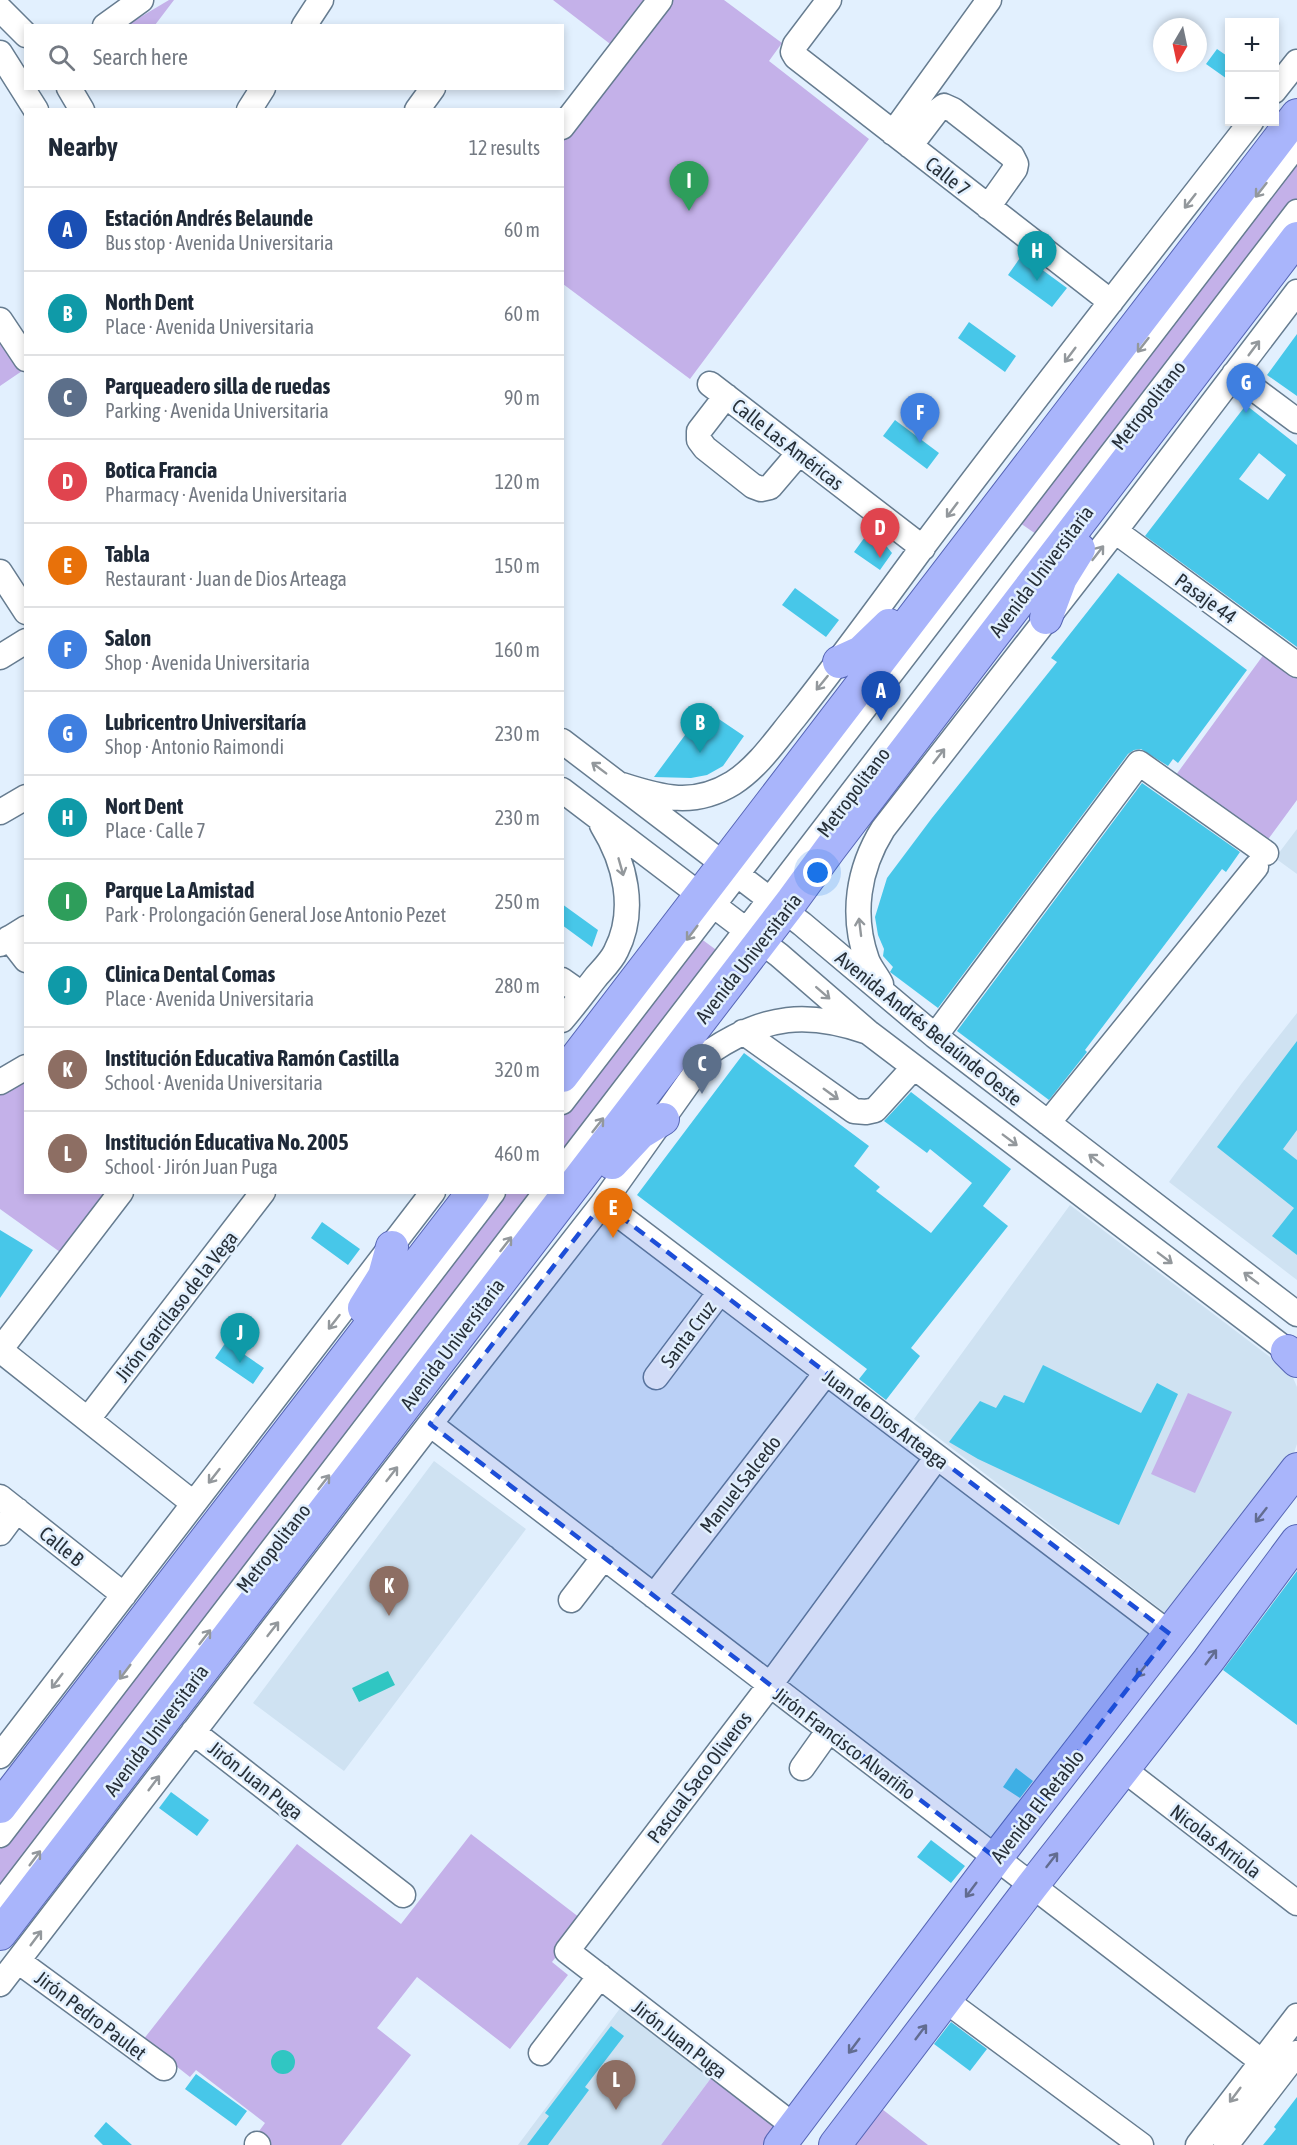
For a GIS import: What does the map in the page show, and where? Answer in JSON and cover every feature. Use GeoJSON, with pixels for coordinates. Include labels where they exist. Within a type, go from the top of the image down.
{"type":"FeatureCollection","features":[{"type":"Feature","properties":{"kind":"main road"},"geometry":{"type":"LineString","coordinates":[[564,1074],[731,869],[941,582],[1297,115]]}},
{"type":"Feature","properties":{"kind":"main road","name":"Avenida Universitaria"},"geometry":{"type":"LineString","coordinates":[[564,1182],[754,936],[830,849],[1297,238]]}},
{"type":"Feature","properties":{"kind":"main road"},"geometry":{"type":"LineString","coordinates":[[1046,618],[1061,578],[1109,502],[1118,471]]}},
{"type":"Feature","properties":{"kind":"main road"},"geometry":{"type":"LineString","coordinates":[[839,662],[861,652],[904,610],[941,582]]}},
{"type":"Feature","properties":{"kind":"main road"},"geometry":{"type":"LineString","coordinates":[[552,1198],[585,1192],[640,1133],[663,1119]]}},
{"type":"Feature","properties":{"kind":"main road"},"geometry":{"type":"LineString","coordinates":[[0,1808],[471,1194]]}},
{"type":"Feature","properties":{"kind":"main road","name":"Avenida Universitaria"},"geometry":{"type":"LineString","coordinates":[[5,1935],[552,1198]]}},
{"type":"Feature","properties":{"kind":"main road"},"geometry":{"type":"LineString","coordinates":[[321,1391],[326,1373],[384,1276],[392,1247]]}},
{"type":"Feature","properties":{"kind":"main road","name":"Avenida El Retablo"},"geometry":{"type":"LineString","coordinates":[[787,2136],[996,1858],[1297,1469]]}},
{"type":"Feature","properties":{"kind":"main road"},"geometry":{"type":"LineString","coordinates":[[835,2145],[1032,1886],[1201,1671],[1297,1541]]}},
{"type":"Feature","properties":{"kind":"street"},"geometry":{"type":"LineString","coordinates":[[108,24],[141,0]]}},
{"type":"Feature","properties":{"kind":"street"},"geometry":{"type":"LineString","coordinates":[[305,24],[321,0]]}},
{"type":"Feature","properties":{"kind":"street"},"geometry":{"type":"LineString","coordinates":[[564,124],[660,0]]}},
{"type":"Feature","properties":{"kind":"street","name":"Calle 7"},"geometry":{"type":"LineString","coordinates":[[829,0],[795,45],[793,51],[795,57],[1111,302]]}},
{"type":"Feature","properties":{"kind":"street"},"geometry":{"type":"LineString","coordinates":[[901,139],[989,0]]}},
{"type":"Feature","properties":{"kind":"street"},"geometry":{"type":"LineString","coordinates":[[0,9],[24,33]]}},
{"type":"Feature","properties":{"kind":"street"},"geometry":{"type":"LineString","coordinates":[[0,53],[22,81]]}},
{"type":"Feature","properties":{"kind":"street"},"geometry":{"type":"LineString","coordinates":[[1279,87],[1297,62]]}},
{"type":"Feature","properties":{"kind":"street"},"geometry":{"type":"LineString","coordinates":[[26,90],[35,108]]}},
{"type":"Feature","properties":{"kind":"street"},"geometry":{"type":"LineString","coordinates":[[70,90],[81,108]]}},
{"type":"Feature","properties":{"kind":"street"},"geometry":{"type":"LineString","coordinates":[[250,108],[262,90]]}},
{"type":"Feature","properties":{"kind":"street"},"geometry":{"type":"LineString","coordinates":[[418,108],[432,90]]}},
{"type":"Feature","properties":{"kind":"street"},"geometry":{"type":"LineString","coordinates":[[901,139],[944,106],[953,110],[1012,156],[1016,164],[988,207]]}},
{"type":"Feature","properties":{"kind":"street"},"geometry":{"type":"LineString","coordinates":[[622,785],[655,796],[681,800],[707,794],[731,784],[754,767],[839,662],[923,548],[1248,126]]}},
{"type":"Feature","properties":{"kind":"street","name":"Metropolitano"},"geometry":{"type":"LineString","coordinates":[[731,869],[1297,144]]}},
{"type":"Feature","properties":{"kind":"street","name":"Metropolitano"},"geometry":{"type":"LineString","coordinates":[[778,906],[1297,212]]}},
{"type":"Feature","properties":{"kind":"street","name":"Avenida Universitaria"},"geometry":{"type":"LineString","coordinates":[[891,999],[868,962],[861,937],[858,910],[860,886],[872,847],[883,829],[1297,292]]}},
{"type":"Feature","properties":{"kind":"street"},"geometry":{"type":"LineString","coordinates":[[0,320],[24,356]]}},
{"type":"Feature","properties":{"kind":"street"},"geometry":{"type":"LineString","coordinates":[[1234,374],[1297,421]]}},
{"type":"Feature","properties":{"kind":"street","name":"Calle Las Américas"},"geometry":{"type":"LineString","coordinates":[[799,453],[770,488],[761,489],[753,486],[705,448],[699,440],[699,431],[718,390],[923,548]]}},
{"type":"Feature","properties":{"kind":"street","name":"Pasaje 44"},"geometry":{"type":"LineString","coordinates":[[1115,531],[1297,665]]}},
{"type":"Feature","properties":{"kind":"street"},"geometry":{"type":"LineString","coordinates":[[0,572],[24,609]]}},
{"type":"Feature","properties":{"kind":"street"},"geometry":{"type":"LineString","coordinates":[[0,657],[24,642]]}},
{"type":"Feature","properties":{"kind":"street","name":"Avenida Andrés Belaúnde Oeste"},"geometry":{"type":"LineString","coordinates":[[564,742],[778,906],[935,1036],[1297,1314]]}},
{"type":"Feature","properties":{"kind":"street"},"geometry":{"type":"LineString","coordinates":[[935,1036],[1139,763],[1261,860],[1048,1123]]}},
{"type":"Feature","properties":{"kind":"street","name":"Avenida Andrés Belaúnde Oeste"},"geometry":{"type":"LineString","coordinates":[[564,791],[754,936],[868,1032],[1294,1357]]}},
{"type":"Feature","properties":{"kind":"street"},"geometry":{"type":"LineString","coordinates":[[0,812],[24,798]]}},
{"type":"Feature","properties":{"kind":"street"},"geometry":{"type":"LineString","coordinates":[[564,1017],[616,953],[625,928],[627,896],[623,868],[613,842],[596,815]]}},
{"type":"Feature","properties":{"kind":"street"},"geometry":{"type":"LineString","coordinates":[[564,1099],[707,900]]}},
{"type":"Feature","properties":{"kind":"street"},"geometry":{"type":"LineString","coordinates":[[12,936],[24,957]]}},
{"type":"Feature","properties":{"kind":"street"},"geometry":{"type":"LineString","coordinates":[[564,1169],[754,936]]}},
{"type":"Feature","properties":{"kind":"street"},"geometry":{"type":"LineString","coordinates":[[564,981],[582,994]]}},
{"type":"Feature","properties":{"kind":"street","name":"Avenida Universitaria"},"geometry":{"type":"LineString","coordinates":[[0,1984],[5,1935],[193,1732],[603,1203],[711,1051],[744,1032],[778,1021],[825,1020],[868,1032]]}},
{"type":"Feature","properties":{"kind":"street"},"geometry":{"type":"LineString","coordinates":[[744,1032],[854,1111],[874,1110],[914,1067]]}},
{"type":"Feature","properties":{"kind":"street"},"geometry":{"type":"LineString","coordinates":[[937,1084],[952,1073],[961,1055]]}},
{"type":"Feature","properties":{"kind":"street"},"geometry":{"type":"LineString","coordinates":[[0,1082],[24,1068]]}},
{"type":"Feature","properties":{"kind":"street"},"geometry":{"type":"LineString","coordinates":[[979,1116],[986,1099],[1002,1087]]}},
{"type":"Feature","properties":{"kind":"street"},"geometry":{"type":"LineString","coordinates":[[119,1194],[0,1350],[194,1503]]}},
{"type":"Feature","properties":{"kind":"street","name":"Jirón Garcilaso de la Vega"},"geometry":{"type":"LineString","coordinates":[[88,1419],[261,1194]]}},
{"type":"Feature","properties":{"kind":"street"},"geometry":{"type":"LineString","coordinates":[[0,1756],[432,1194]]}},
{"type":"Feature","properties":{"kind":"street"},"geometry":{"type":"LineString","coordinates":[[0,1835],[491,1194]]}},
{"type":"Feature","properties":{"kind":"street","name":"Juan de Dios Arteaga"},"geometry":{"type":"LineString","coordinates":[[603,1203],[1170,1634]]}},
{"type":"Feature","properties":{"kind":"street","name":"Santa Cruz"},"geometry":{"type":"LineString","coordinates":[[656,1377],[720,1292]]}},
{"type":"Feature","properties":{"kind":"street","name":"Manuel Salcedo"},"geometry":{"type":"LineString","coordinates":[[654,1596],[826,1373]]}},
{"type":"Feature","properties":{"kind":"street","name":"Jirón Francisco Alvariño"},"geometry":{"type":"LineString","coordinates":[[430,1424],[1261,2061]]}},
{"type":"Feature","properties":{"kind":"street","name":"Pascual Saco Oliveros"},"geometry":{"type":"LineString","coordinates":[[567,1951],[770,1685],[937,1457]]}},
{"type":"Feature","properties":{"kind":"street"},"geometry":{"type":"LineString","coordinates":[[0,1533],[9,1504]]}},
{"type":"Feature","properties":{"kind":"street","name":"Calle B"},"geometry":{"type":"LineString","coordinates":[[9,1504],[123,1595]]}},
{"type":"Feature","properties":{"kind":"street"},"geometry":{"type":"LineString","coordinates":[[571,1600],[604,1557]]}},
{"type":"Feature","properties":{"kind":"street"},"geometry":{"type":"LineString","coordinates":[[802,1768],[829,1730]]}},
{"type":"Feature","properties":{"kind":"street","name":"Jirón Juan Puga"},"geometry":{"type":"LineString","coordinates":[[193,1732],[404,1895]]}},
{"type":"Feature","properties":{"kind":"street","name":"Nicolas Arriola"},"geometry":{"type":"LineString","coordinates":[[1136,1779],[1297,1903]]}},
{"type":"Feature","properties":{"kind":"street","name":"Jirón Pedro Paulet"},"geometry":{"type":"LineString","coordinates":[[5,1935],[139,2051],[164,2068]]}},
{"type":"Feature","properties":{"kind":"street","name":"Jirón Juan Puga"},"geometry":{"type":"LineString","coordinates":[[567,1951],[600,1976],[787,2136]]}},
{"type":"Feature","properties":{"kind":"street"},"geometry":{"type":"LineString","coordinates":[[541,2053],[600,1976]]}},
{"type":"Feature","properties":{"kind":"street"},"geometry":{"type":"LineString","coordinates":[[945,2000],[1141,2145]]}},
{"type":"Feature","properties":{"kind":"street"},"geometry":{"type":"LineString","coordinates":[[1226,2145],[1291,2046],[1297,2016]]}},
{"type":"Feature","properties":{"kind":"street"},"geometry":{"type":"LineString","coordinates":[[1198,2145],[1261,2061],[1291,2046]]}},
{"type":"Feature","properties":{"kind":"highlighted area"},"geometry":{"type":"Polygon","coordinates":[[[603,1203],[1170,1634],[996,1858],[430,1424],[603,1203]]]}},
{"type":"Feature","properties":{"kind":"shaded area"},"geometry":{"type":"Polygon","coordinates":[[[169,0],[174,0],[156,24],[129,24],[169,0]]]}},
{"type":"Feature","properties":{"kind":"shaded area"},"geometry":{"type":"Polygon","coordinates":[[[553,0],[656,0],[618,50],[553,0]]]}},
{"type":"Feature","properties":{"kind":"shaded area"},"geometry":{"type":"Polygon","coordinates":[[[667,0],[724,0],[782,43],[769,61],[869,139],[690,379],[564,285],[564,135],[667,0]]]}},
{"type":"Feature","properties":{"kind":"shaded area"},"geometry":{"type":"Polygon","coordinates":[[[1297,155],[1297,199],[1047,523],[1036,534],[1020,523],[1297,155]]]}},
{"type":"Feature","properties":{"kind":"shaded area"},"geometry":{"type":"Polygon","coordinates":[[[0,336],[22,371],[0,386],[0,336]]]}},
{"type":"Feature","properties":{"kind":"shaded area"},"geometry":{"type":"Polygon","coordinates":[[[1267,650],[1297,671],[1297,800],[1264,845],[1173,779],[1267,650]]]}},
{"type":"Feature","properties":{"kind":"shaded area"},"geometry":{"type":"Polygon","coordinates":[[[1297,829],[1297,874],[1275,858],[1297,829]]]}},
{"type":"Feature","properties":{"kind":"shaded area"},"geometry":{"type":"Polygon","coordinates":[[[700,938],[719,952],[564,1158],[564,1114],[700,938]]]}},
{"type":"Feature","properties":{"kind":"shaded area"},"geometry":{"type":"Polygon","coordinates":[[[1297,1013],[1297,1280],[1169,1182],[1297,1013]]]}},
{"type":"Feature","properties":{"kind":"shaded area"},"geometry":{"type":"Polygon","coordinates":[[[24,1080],[24,1194],[104,1194],[60,1252],[0,1209],[0,1095],[24,1080]]]}},
{"type":"Feature","properties":{"kind":"shaded area"},"geometry":{"type":"Polygon","coordinates":[[[501,1194],[536,1194],[0,1891],[0,1849],[501,1194]]]}},
{"type":"Feature","properties":{"kind":"shaded area"},"geometry":{"type":"Polygon","coordinates":[[[1070,1205],[1291,1373],[1297,1387],[1297,1444],[1294,1453],[1168,1615],[914,1419],[1070,1205]]]}},
{"type":"Feature","properties":{"kind":"shaded area"},"geometry":{"type":"Polygon","coordinates":[[[1188,1393],[1232,1412],[1195,1493],[1151,1474],[1188,1393]]]}},
{"type":"Feature","properties":{"kind":"shaded area"},"geometry":{"type":"Polygon","coordinates":[[[434,1461],[526,1529],[344,1771],[253,1703],[434,1461]]]}},
{"type":"Feature","properties":{"kind":"shaded area"},"geometry":{"type":"Polygon","coordinates":[[[388,1671],[395,1685],[359,1702],[352,1688],[388,1671]]]}},
{"type":"Feature","properties":{"kind":"shaded area"},"geometry":{"type":"Polygon","coordinates":[[[471,1834],[584,1921],[552,1962],[568,1975],[510,2049],[417,1977],[377,2028],[411,2055],[341,2145],[263,2145],[254,2138],[265,2123],[196,2070],[190,2077],[143,2040],[297,1844],[401,1924],[471,1834]]]}},
{"type":"Feature","properties":{"kind":"shaded area"},"geometry":{"type":"Polygon","coordinates":[[[621,2007],[714,2074],[661,2145],[518,2145],[621,2007]]]}},
{"type":"Feature","properties":{"kind":"shaded area"},"geometry":{"type":"Polygon","coordinates":[[[283,2050],[291,2054],[295,2062],[291,2070],[283,2074],[275,2070],[271,2062],[275,2054],[283,2050]]]}},
{"type":"Feature","properties":{"kind":"shaded area"},"geometry":{"type":"Polygon","coordinates":[[[714,2074],[781,2125],[766,2145],[661,2145],[714,2074]]]}},
{"type":"Feature","properties":{"kind":"shaded area"},"geometry":{"type":"Polygon","coordinates":[[[882,2109],[928,2145],[854,2145],[882,2109]]]}},
{"type":"Feature","properties":{"kind":"building"},"geometry":{"type":"Polygon","coordinates":[[[1217,49],[1225,55],[1225,77],[1207,65],[1217,49]]]}},
{"type":"Feature","properties":{"kind":"building"},"geometry":{"type":"Polygon","coordinates":[[[1022,255],[1067,288],[1052,307],[1008,275],[1022,255]]]}},
{"type":"Feature","properties":{"kind":"building"},"geometry":{"type":"Polygon","coordinates":[[[969,322],[1016,356],[1005,372],[958,338],[969,322]]]}},
{"type":"Feature","properties":{"kind":"building"},"geometry":{"type":"Polygon","coordinates":[[[1297,334],[1297,396],[1267,375],[1297,334]]]}},
{"type":"Feature","properties":{"kind":"building"},"geometry":{"type":"Polygon","coordinates":[[[1246,405],[1297,445],[1297,647],[1145,536],[1246,405]],[[1259,453],[1239,479],[1268,500],[1286,475],[1259,453]]]}},
{"type":"Feature","properties":{"kind":"building"},"geometry":{"type":"Polygon","coordinates":[[[895,420],[939,453],[927,469],[883,436],[895,420]]]}},
{"type":"Feature","properties":{"kind":"building"},"geometry":{"type":"Polygon","coordinates":[[[870,530],[892,553],[880,570],[854,552],[870,530]]]}},
{"type":"Feature","properties":{"kind":"building"},"geometry":{"type":"Polygon","coordinates":[[[1118,573],[1247,670],[1178,763],[1173,759],[1168,766],[1141,749],[1128,754],[938,1008],[890,972],[893,967],[883,956],[884,949],[878,935],[875,917],[887,878],[1057,662],[1051,658],[1118,573]]]}},
{"type":"Feature","properties":{"kind":"building"},"geometry":{"type":"Polygon","coordinates":[[[795,588],[839,620],[826,637],[782,605],[795,588]]]}},
{"type":"Feature","properties":{"kind":"building"},"geometry":{"type":"Polygon","coordinates":[[[707,711],[744,736],[723,766],[707,775],[691,778],[654,777],[691,727],[695,730],[707,711]]]}},
{"type":"Feature","properties":{"kind":"building"},"geometry":{"type":"Polygon","coordinates":[[[1142,783],[1240,852],[1226,872],[1222,869],[1049,1100],[957,1031],[1142,783]]]}},
{"type":"Feature","properties":{"kind":"building"},"geometry":{"type":"Polygon","coordinates":[[[564,905],[598,930],[592,947],[564,926],[564,905]]]}},
{"type":"Feature","properties":{"kind":"building"},"geometry":{"type":"Polygon","coordinates":[[[1297,1041],[1297,1130],[1283,1149],[1297,1160],[1297,1255],[1272,1236],[1294,1208],[1217,1147],[1297,1041]]]}},
{"type":"Feature","properties":{"kind":"building"},"geometry":{"type":"Polygon","coordinates":[[[744,1053],[869,1146],[854,1166],[880,1187],[876,1191],[931,1233],[972,1183],[930,1149],[927,1153],[884,1121],[911,1092],[1011,1169],[983,1206],[1008,1226],[911,1348],[920,1356],[886,1400],[859,1379],[867,1369],[637,1195],[744,1053]]]}},
{"type":"Feature","properties":{"kind":"building"},"geometry":{"type":"Polygon","coordinates":[[[322,1222],[360,1249],[348,1265],[311,1238],[322,1222]]]}},
{"type":"Feature","properties":{"kind":"building"},"geometry":{"type":"Polygon","coordinates":[[[0,1230],[33,1250],[0,1298],[0,1230]]]}},
{"type":"Feature","properties":{"kind":"building"},"geometry":{"type":"Polygon","coordinates":[[[226,1342],[264,1368],[253,1384],[215,1358],[226,1342]]]}},
{"type":"Feature","properties":{"kind":"building"},"geometry":{"type":"Polygon","coordinates":[[[1043,1365],[1141,1413],[1157,1383],[1178,1394],[1119,1525],[978,1459],[949,1442],[980,1401],[996,1408],[1004,1395],[1024,1403],[1043,1365]]]}},
{"type":"Feature","properties":{"kind":"building"},"geometry":{"type":"Polygon","coordinates":[[[1297,1571],[1297,1725],[1223,1670],[1297,1571]]]}},
{"type":"Feature","properties":{"kind":"building"},"geometry":{"type":"Polygon","coordinates":[[[1016,1768],[1033,1781],[1020,1798],[1003,1787],[1016,1768]]]}},
{"type":"Feature","properties":{"kind":"building"},"geometry":{"type":"Polygon","coordinates":[[[171,1792],[209,1820],[197,1836],[159,1808],[171,1792]]]}},
{"type":"Feature","properties":{"kind":"building"},"geometry":{"type":"Polygon","coordinates":[[[931,1840],[965,1866],[951,1883],[917,1857],[931,1840]]]}},
{"type":"Feature","properties":{"kind":"building"},"geometry":{"type":"Polygon","coordinates":[[[951,2022],[987,2049],[970,2071],[934,2044],[951,2022]]]}},
{"type":"Feature","properties":{"kind":"building"},"geometry":{"type":"Polygon","coordinates":[[[611,2026],[624,2036],[585,2087],[589,2090],[548,2145],[527,2145],[549,2116],[545,2113],[611,2026]]]}},
{"type":"Feature","properties":{"kind":"building"},"geometry":{"type":"Polygon","coordinates":[[[196,2074],[247,2111],[236,2126],[185,2089],[196,2074]]]}},
{"type":"Feature","properties":{"kind":"building"},"geometry":{"type":"Polygon","coordinates":[[[1297,2097],[1297,2145],[1263,2145],[1276,2129],[1274,2127],[1297,2097]]]}},
{"type":"Feature","properties":{"kind":"building"},"geometry":{"type":"Polygon","coordinates":[[[106,2122],[132,2145],[103,2145],[94,2136],[106,2122]]]}},
{"type":"Feature","properties":{"kind":"place","name":"Parque La Amistad"},"geometry":{"type":"Point","coordinates":[689,211]}},
{"type":"Feature","properties":{"kind":"place","name":"Nort Dent"},"geometry":{"type":"Point","coordinates":[1037,281]}},
{"type":"Feature","properties":{"kind":"place","name":"Lubricentro Universitaría"},"geometry":{"type":"Point","coordinates":[1246,413]}},
{"type":"Feature","properties":{"kind":"place","name":"Salon"},"geometry":{"type":"Point","coordinates":[920,443]}},
{"type":"Feature","properties":{"kind":"place","name":"Botica Francia"},"geometry":{"type":"Point","coordinates":[880,558]}},
{"type":"Feature","properties":{"kind":"place","name":"Estación Andrés Belaunde"},"geometry":{"type":"Point","coordinates":[881,721]}},
{"type":"Feature","properties":{"kind":"place","name":"North Dent"},"geometry":{"type":"Point","coordinates":[700,753]}},
{"type":"Feature","properties":{"kind":"place","name":"Parqueadero silla de ruedas"},"geometry":{"type":"Point","coordinates":[702,1094]}},
{"type":"Feature","properties":{"kind":"place","name":"Tabla"},"geometry":{"type":"Point","coordinates":[613,1238]}},
{"type":"Feature","properties":{"kind":"place","name":"Clinica Dental Comas"},"geometry":{"type":"Point","coordinates":[240,1363]}},
{"type":"Feature","properties":{"kind":"place","name":"Institución Educativa Ramón Castilla"},"geometry":{"type":"Point","coordinates":[389,1616]}},
{"type":"Feature","properties":{"kind":"place","name":"Institución Educativa No. 2005"},"geometry":{"type":"Point","coordinates":[616,2110]}}]}
